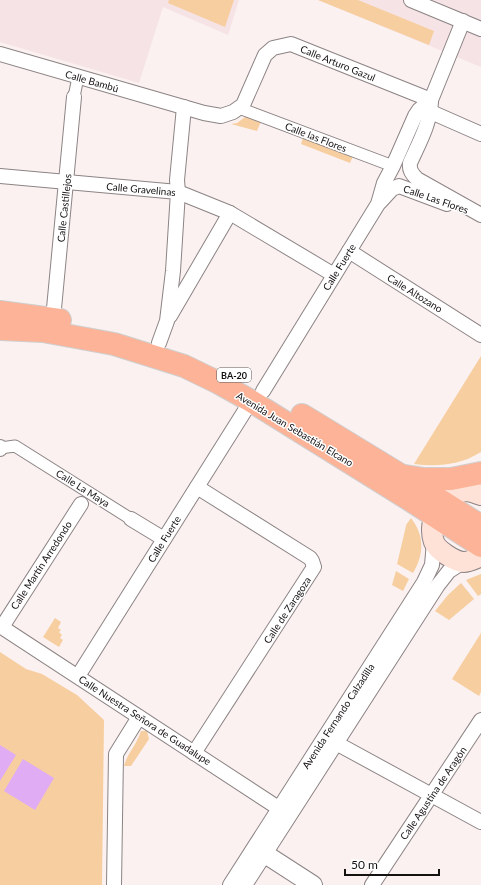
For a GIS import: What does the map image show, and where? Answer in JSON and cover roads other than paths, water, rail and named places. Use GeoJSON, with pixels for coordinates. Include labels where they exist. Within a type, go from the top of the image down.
{"type":"FeatureCollection","features":[{"type":"Feature","properties":{"kind":"highway","name":"Avenida Juan Sebastián Elcano"},"geometry":{"type":"LineString","coordinates":[[0,312],[94,326],[158,343],[222,369],[257,396],[433,519],[477,556]]}},
{"type":"Feature","properties":{"kind":"highway","name":"Avenida Juan Sebastián Elcano"},"geometry":{"type":"LineString","coordinates":[[0,329],[43,331],[114,344],[184,366],[217,382],[257,396],[402,476],[433,519]]}},
{"type":"Feature","properties":{"kind":"highway"},"geometry":{"type":"LineString","coordinates":[[402,476],[424,479],[451,479],[481,473]]}},
{"type":"Feature","properties":{"kind":"highway","name":"BA-20"},"geometry":{"type":"LineString","coordinates":[[433,519],[481,526]]}},
{"type":"Feature","properties":{"kind":"main road"},"geometry":{"type":"LineString","coordinates":[[433,519],[453,494],[474,493]]}},
{"type":"Feature","properties":{"kind":"street"},"geometry":{"type":"LineString","coordinates":[[411,0],[481,28]]}},
{"type":"Feature","properties":{"kind":"street","name":"Calle Fuerte"},"geometry":{"type":"LineString","coordinates":[[410,163],[463,21]]}},
{"type":"Feature","properties":{"kind":"street","name":"Calle Arturo Gazul"},"geometry":{"type":"LineString","coordinates":[[239,108],[243,105],[265,55],[273,48],[291,44],[431,106],[481,134]]}},
{"type":"Feature","properties":{"kind":"street","name":"Calle Bambú"},"geometry":{"type":"LineString","coordinates":[[0,54],[184,107]]}},
{"type":"Feature","properties":{"kind":"street"},"geometry":{"type":"LineString","coordinates":[[74,97],[78,77]]}},
{"type":"Feature","properties":{"kind":"street","name":"Calle Castillejos"},"geometry":{"type":"LineString","coordinates":[[53,319],[74,97]]}},
{"type":"Feature","properties":{"kind":"street","name":"Calle Fuerte"},"geometry":{"type":"LineString","coordinates":[[378,204],[381,189],[415,116],[419,110],[431,106]]}},
{"type":"Feature","properties":{"kind":"street"},"geometry":{"type":"LineString","coordinates":[[167,321],[184,107],[221,116],[233,112],[239,108]]}},
{"type":"Feature","properties":{"kind":"street","name":"Calle las Flores"},"geometry":{"type":"LineString","coordinates":[[239,108],[393,166]]}},
{"type":"Feature","properties":{"kind":"street","name":"Calle Las Flores"},"geometry":{"type":"LineString","coordinates":[[410,163],[411,172],[417,179],[478,213]]}},
{"type":"Feature","properties":{"kind":"street","name":"Calle Gravelinas"},"geometry":{"type":"LineString","coordinates":[[0,176],[178,192],[230,213],[334,275]]}},
{"type":"Feature","properties":{"kind":"street","name":"Calle Fuerte"},"geometry":{"type":"LineString","coordinates":[[78,676],[378,204],[392,189],[399,186]]}},
{"type":"Feature","properties":{"kind":"street","name":"Calle Las Flores"},"geometry":{"type":"LineString","coordinates":[[399,186],[443,203],[478,213]]}},
{"type":"Feature","properties":{"kind":"street"},"geometry":{"type":"LineString","coordinates":[[158,343],[167,321],[230,213]]}},
{"type":"Feature","properties":{"kind":"street","name":"Calle Altozano"},"geometry":{"type":"LineString","coordinates":[[349,251],[481,335]]}},
{"type":"Feature","properties":{"kind":"street"},"geometry":{"type":"LineString","coordinates":[[172,271],[176,278],[180,281],[185,281],[192,277]]}},
{"type":"Feature","properties":{"kind":"street","name":"Calle La Maya"},"geometry":{"type":"LineString","coordinates":[[0,448],[15,446],[164,539]]}},
{"type":"Feature","properties":{"kind":"street"},"geometry":{"type":"LineString","coordinates":[[474,493],[481,476]]}},
{"type":"Feature","properties":{"kind":"street","name":"Calle de Zaragoza"},"geometry":{"type":"LineString","coordinates":[[194,753],[314,567],[310,558],[197,487]]}},
{"type":"Feature","properties":{"kind":"street","name":"Calle Martín Arredondo"},"geometry":{"type":"LineString","coordinates":[[1,626],[81,504]]}},
{"type":"Feature","properties":{"kind":"street","name":"Avenida Fernando Calzadilla"},"geometry":{"type":"LineString","coordinates":[[230,885],[260,850],[285,812],[424,582],[432,565],[433,519]]}},
{"type":"Feature","properties":{"kind":"street","name":"Avenida Fernando Calzadilla"},"geometry":{"type":"LineString","coordinates":[[285,812],[336,743],[438,585],[450,571],[477,556]]}},
{"type":"Feature","properties":{"kind":"street","name":"Calle Nuestra Señora de Guadalupe"},"geometry":{"type":"LineString","coordinates":[[1,626],[285,812]]}},
{"type":"Feature","properties":{"kind":"street"},"geometry":{"type":"LineString","coordinates":[[114,885],[116,754],[139,717]]}},
{"type":"Feature","properties":{"kind":"street","name":"Calle Agustina de Aragón"},"geometry":{"type":"LineString","coordinates":[[372,885],[481,720]]}},
{"type":"Feature","properties":{"kind":"street"},"geometry":{"type":"LineString","coordinates":[[336,743],[481,822]]}},
{"type":"Feature","properties":{"kind":"street"},"geometry":{"type":"LineString","coordinates":[[260,850],[313,885]]}},
{"type":"Feature","properties":{"kind":"street","name":"Avenida Fernando Calzadilla"},"geometry":{"type":"LineString","coordinates":[[245,885],[260,850]]}}]}
